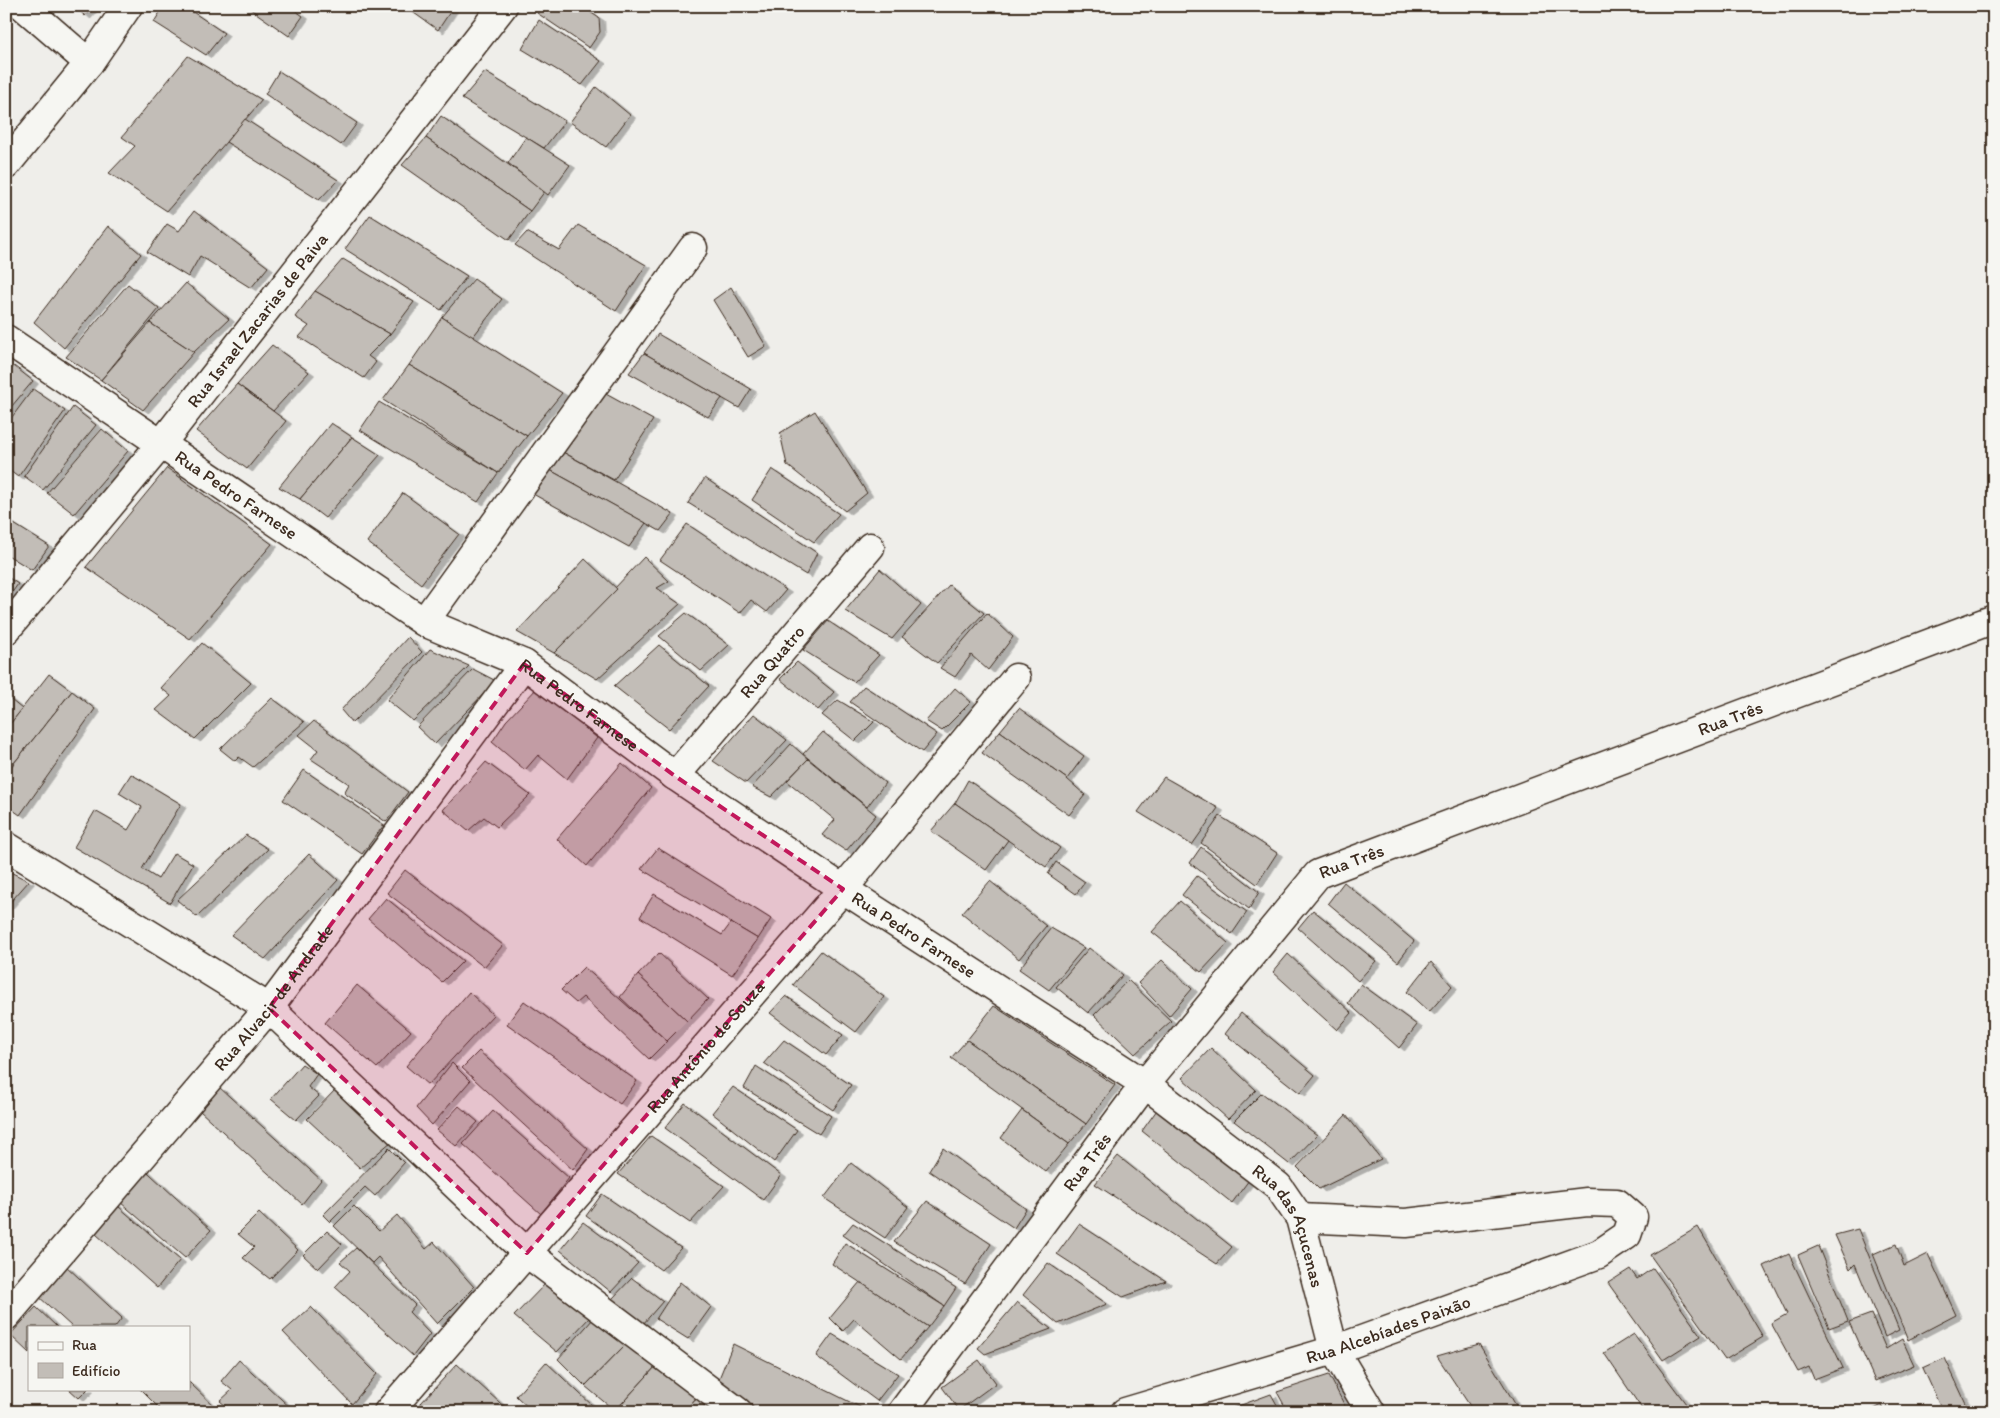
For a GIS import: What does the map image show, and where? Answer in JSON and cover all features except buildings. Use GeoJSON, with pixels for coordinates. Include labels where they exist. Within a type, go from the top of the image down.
{"type":"FeatureCollection","features":[{"type":"Feature","properties":{"kind":"street"},"geometry":{"type":"LineString","coordinates":[[23,6],[89,63]]}},
{"type":"Feature","properties":{"kind":"street"},"geometry":{"type":"LineString","coordinates":[[6,165],[89,63],[128,6]]}},
{"type":"Feature","properties":{"kind":"street","name":"Rua Israel Zacarias de Paiva"},"geometry":{"type":"LineString","coordinates":[[6,630],[161,444],[503,6]]}},
{"type":"Feature","properties":{"kind":"street"},"geometry":{"type":"LineString","coordinates":[[424,622],[693,248]]}},
{"type":"Feature","properties":{"kind":"street","name":"Rua Pedro Farnese"},"geometry":{"type":"LineString","coordinates":[[6,339],[424,622],[524,664],[675,776],[843,889],[1145,1084]]}},
{"type":"Feature","properties":{"kind":"street","name":"Rua Quatro"},"geometry":{"type":"LineString","coordinates":[[675,776],[870,547]]}},
{"type":"Feature","properties":{"kind":"street","name":"Rua Três"},"geometry":{"type":"LineString","coordinates":[[902,1412],[1145,1084],[1318,874],[1994,619]]}},
{"type":"Feature","properties":{"kind":"street","name":"Rua Alvacir de Andrade"},"geometry":{"type":"LineString","coordinates":[[6,1316],[270,1008],[524,664]]}},
{"type":"Feature","properties":{"kind":"street","name":"Rua Antônio de Souza"},"geometry":{"type":"LineString","coordinates":[[388,1412],[843,889],[1016,678]]}},
{"type":"Feature","properties":{"kind":"street"},"geometry":{"type":"LineString","coordinates":[[6,846],[270,1008],[527,1253],[738,1412]]}},
{"type":"Feature","properties":{"kind":"street","name":"Rua das Açucenas"},"geometry":{"type":"LineString","coordinates":[[1145,1084],[1278,1186],[1300,1218],[1334,1350],[1372,1412]]}},
{"type":"Feature","properties":{"kind":"street","name":"Rua Alcebíades Paixão"},"geometry":{"type":"LineString","coordinates":[[1125,1412],[1334,1350],[1599,1254],[1627,1235],[1633,1217],[1617,1203],[1588,1202],[1406,1223],[1300,1218]]}},
{"type":"Feature","properties":{"kind":"highlighted area"},"geometry":{"type":"Polygon","coordinates":[[[524,664],[675,776],[843,889],[527,1253],[269,1008],[524,664]]]}}]}
